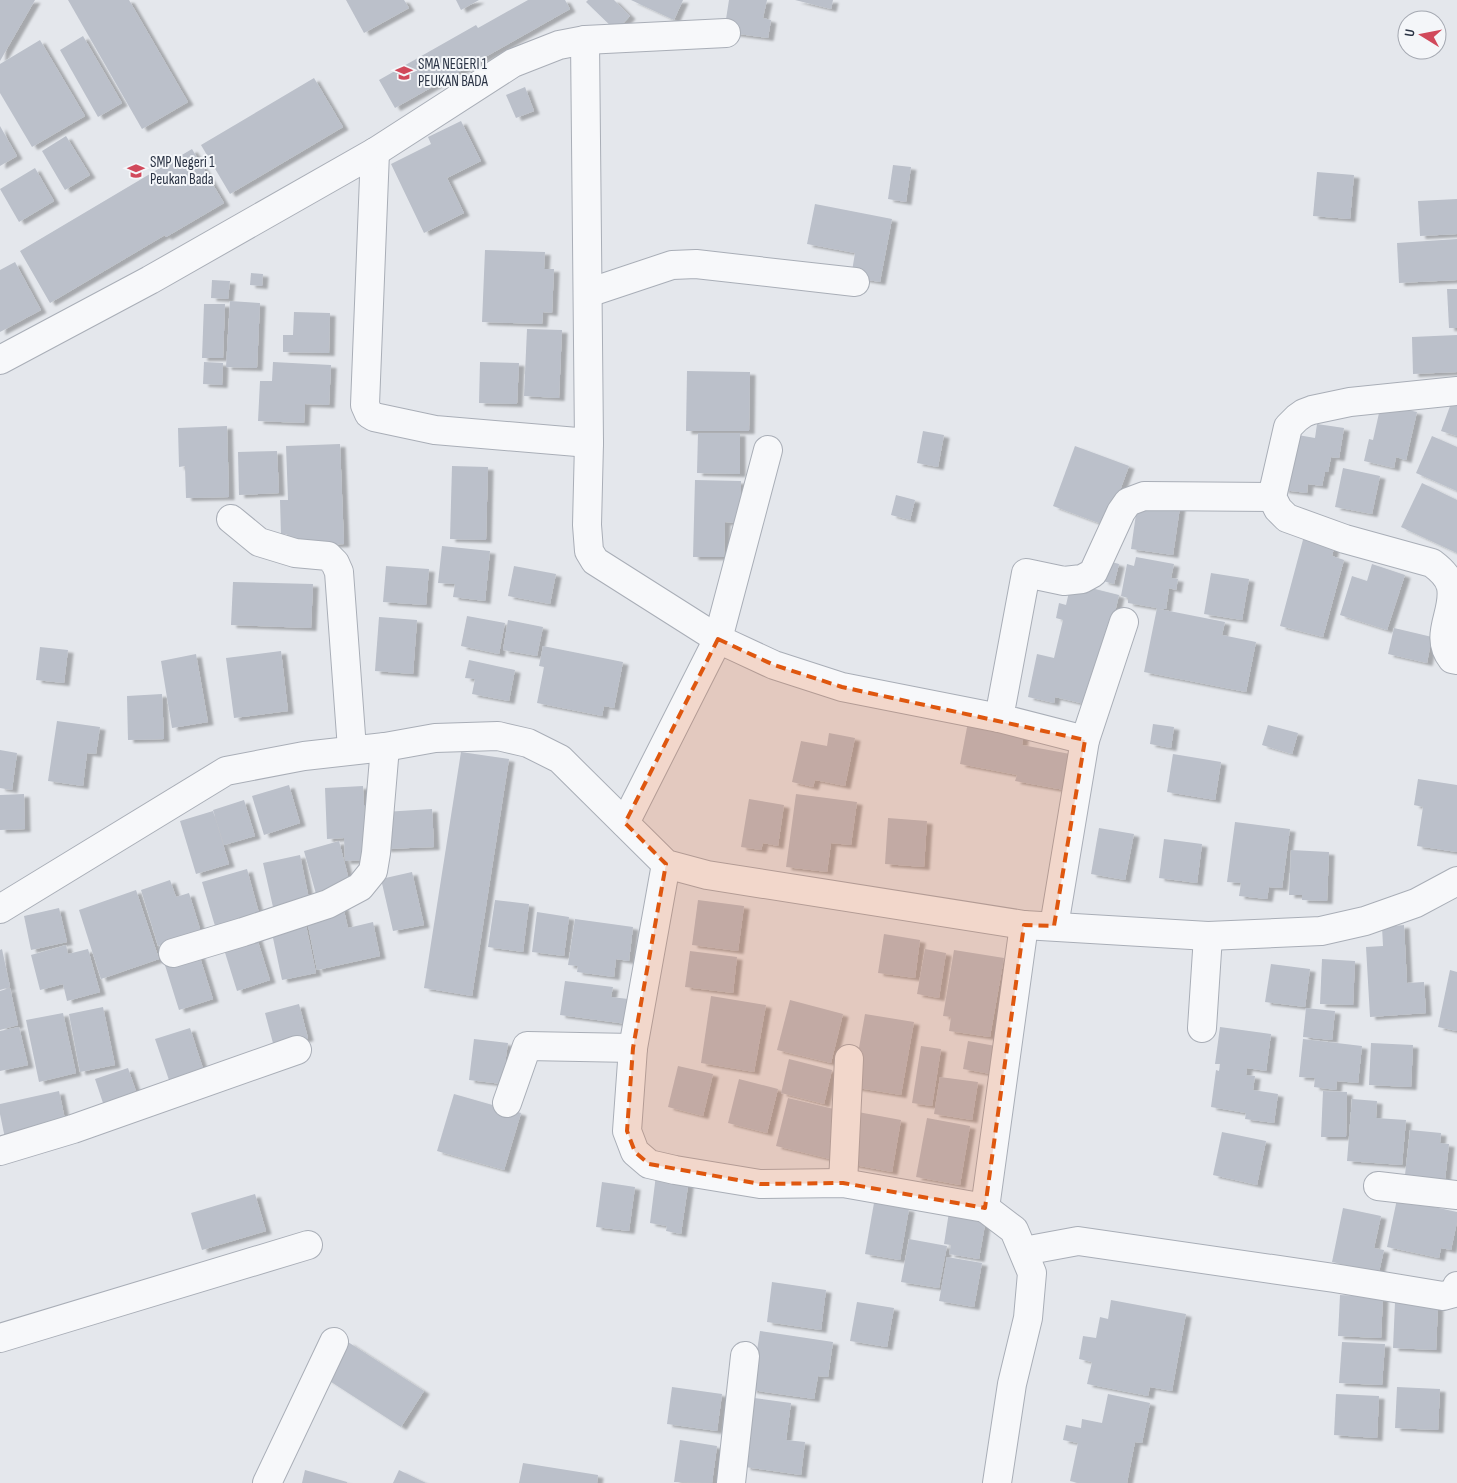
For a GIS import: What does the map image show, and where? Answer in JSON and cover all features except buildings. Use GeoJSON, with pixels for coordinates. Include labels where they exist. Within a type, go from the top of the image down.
{"type":"FeatureCollection","features":[{"type":"Feature","properties":{"kind":"street"},"geometry":{"type":"LineString","coordinates":[[0,360],[150,280],[375,152],[512,63],[558,46],[585,40],[726,33]]}},
{"type":"Feature","properties":{"kind":"street"},"geometry":{"type":"LineString","coordinates":[[585,40],[589,443],[587,525],[589,551],[595,560],[718,639],[774,665],[842,686],[999,718],[1085,740]]}},
{"type":"Feature","properties":{"kind":"street"},"geometry":{"type":"LineString","coordinates":[[375,152],[365,405],[370,414],[374,417],[435,430],[589,443]]}},
{"type":"Feature","properties":{"kind":"street"},"geometry":{"type":"LineString","coordinates":[[588,293],[672,265],[696,264],[855,282]]}},
{"type":"Feature","properties":{"kind":"street"},"geometry":{"type":"LineString","coordinates":[[1457,390],[1350,402],[1304,413],[1288,427],[1272,497],[1278,509],[1287,518],[1345,539],[1432,563],[1441,570],[1451,587],[1444,646],[1452,659],[1457,660]]}},
{"type":"Feature","properties":{"kind":"street"},"geometry":{"type":"LineString","coordinates":[[625,823],[718,639],[768,450]]}},
{"type":"Feature","properties":{"kind":"street"},"geometry":{"type":"LineString","coordinates":[[999,718],[1026,573],[1064,581],[1082,578],[1093,573],[1121,512],[1128,502],[1144,496],[1272,497]]}},
{"type":"Feature","properties":{"kind":"street"},"geometry":{"type":"LineString","coordinates":[[231,519],[259,542],[295,553],[328,556],[336,563],[352,749]]}},
{"type":"Feature","properties":{"kind":"street"},"geometry":{"type":"LineString","coordinates":[[1054,926],[1085,740],[1124,622]]}},
{"type":"Feature","properties":{"kind":"street"},"geometry":{"type":"LineString","coordinates":[[0,909],[226,770],[304,756],[352,749],[385,747],[435,738],[498,736],[528,743],[560,760],[666,864],[707,874],[1024,925],[1208,936],[1322,931],[1365,921],[1416,903],[1457,881]]}},
{"type":"Feature","properties":{"kind":"street"},"geometry":{"type":"LineString","coordinates":[[173,953],[328,904],[360,887],[373,871],[385,747]]}},
{"type":"Feature","properties":{"kind":"street"},"geometry":{"type":"LineString","coordinates":[[666,864],[633,1048],[627,1131],[635,1152],[649,1164],[760,1184],[843,1183],[985,1208],[1014,1230],[1032,1273],[1028,1318],[1012,1384],[997,1483]]}},
{"type":"Feature","properties":{"kind":"street"},"geometry":{"type":"LineString","coordinates":[[985,1208],[1024,925]]}},
{"type":"Feature","properties":{"kind":"street"},"geometry":{"type":"LineString","coordinates":[[1202,1028],[1208,936]]}},
{"type":"Feature","properties":{"kind":"street"},"geometry":{"type":"LineString","coordinates":[[508,1103],[527,1046],[633,1048]]}},
{"type":"Feature","properties":{"kind":"street"},"geometry":{"type":"LineString","coordinates":[[0,1151],[73,1129],[297,1050]]}},
{"type":"Feature","properties":{"kind":"street"},"geometry":{"type":"LineString","coordinates":[[843,1183],[849,1059]]}},
{"type":"Feature","properties":{"kind":"street"},"geometry":{"type":"LineString","coordinates":[[1378,1186],[1457,1195]]}},
{"type":"Feature","properties":{"kind":"street"},"geometry":{"type":"LineString","coordinates":[[1024,1252],[1078,1241],[1334,1278],[1443,1296],[1454,1293],[1457,1286]]}},
{"type":"Feature","properties":{"kind":"street"},"geometry":{"type":"LineString","coordinates":[[0,1338],[308,1245]]}},
{"type":"Feature","properties":{"kind":"street"},"geometry":{"type":"LineString","coordinates":[[267,1483],[334,1342]]}},
{"type":"Feature","properties":{"kind":"street"},"geometry":{"type":"LineString","coordinates":[[731,1483],[745,1356]]}},
{"type":"Feature","properties":{"kind":"highlighted area"},"geometry":{"type":"Polygon","coordinates":[[[718,639],[774,665],[842,687],[1085,740],[1054,926],[1024,925],[985,1208],[843,1183],[760,1184],[649,1164],[635,1152],[627,1131],[633,1048],[666,864],[625,823],[718,639]]]}},
{"type":"Feature","properties":{"kind":"place","name":"SMA NEGERI 1 PEUKAN BADA"},"geometry":{"type":"Point","coordinates":[404,73]}},
{"type":"Feature","properties":{"kind":"place","name":"SMP Negeri 1 Peukan Bada"},"geometry":{"type":"Point","coordinates":[136,171]}}]}
